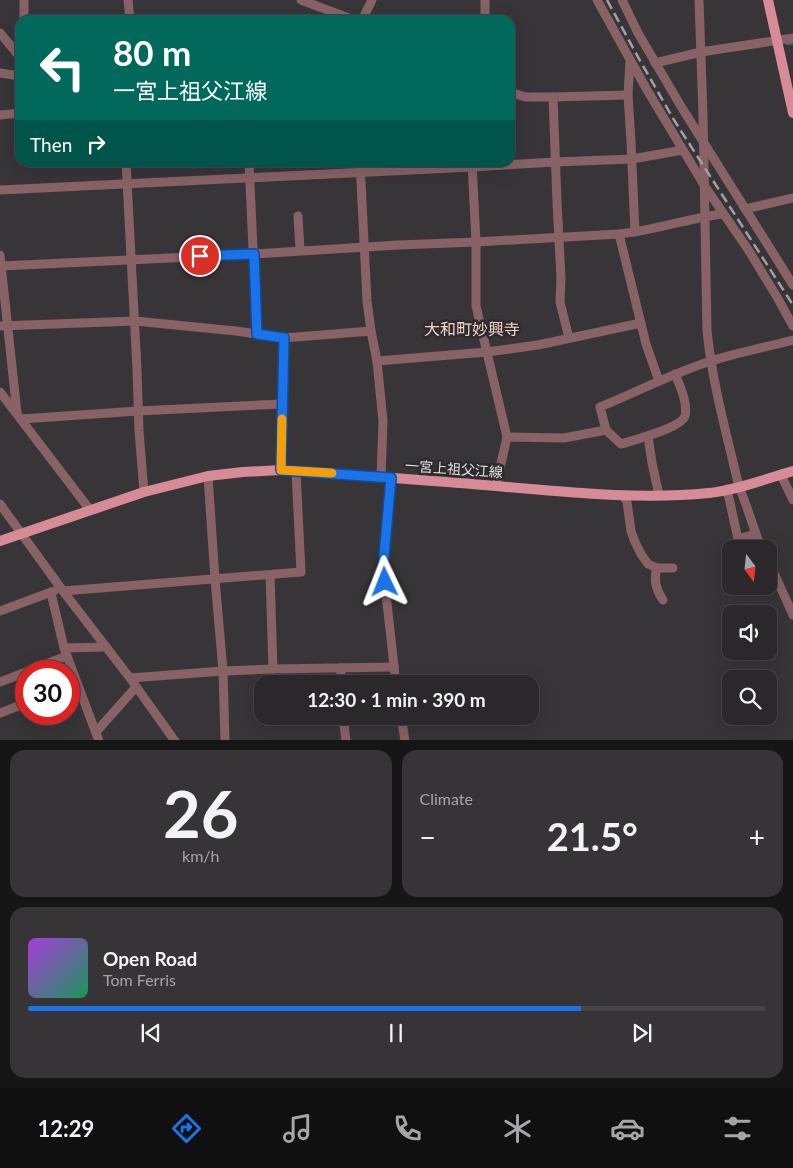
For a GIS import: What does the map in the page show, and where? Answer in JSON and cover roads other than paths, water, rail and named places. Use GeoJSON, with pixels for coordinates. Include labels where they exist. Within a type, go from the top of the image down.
{"type":"FeatureCollection","features":[{"type":"Feature","properties":{"kind":"main road"},"geometry":{"type":"LineString","coordinates":[[768,0],[793,113]]}},
{"type":"Feature","properties":{"kind":"main road","name":"一宮上祖父江線"},"geometry":{"type":"LineString","coordinates":[[0,540],[144,492],[208,476],[243,472],[281,470],[659,496],[710,493],[739,487],[793,471]]}},
{"type":"Feature","properties":{"kind":"street"},"geometry":{"type":"LineString","coordinates":[[24,0],[24,15]]}},
{"type":"Feature","properties":{"kind":"street"},"geometry":{"type":"LineString","coordinates":[[128,0],[130,15]]}},
{"type":"Feature","properties":{"kind":"street"},"geometry":{"type":"LineString","coordinates":[[301,0],[341,15]]}},
{"type":"Feature","properties":{"kind":"street"},"geometry":{"type":"LineString","coordinates":[[364,15],[372,0]]}},
{"type":"Feature","properties":{"kind":"street"},"geometry":{"type":"LineString","coordinates":[[485,0],[485,15]]}},
{"type":"Feature","properties":{"kind":"street"},"geometry":{"type":"LineString","coordinates":[[597,0],[704,185],[749,251],[793,326]]}},
{"type":"Feature","properties":{"kind":"street"},"geometry":{"type":"LineString","coordinates":[[622,0],[655,63],[793,286]]}},
{"type":"Feature","properties":{"kind":"street"},"geometry":{"type":"LineString","coordinates":[[699,0],[704,143],[707,330],[714,383],[739,487],[745,499],[758,540]]}},
{"type":"Feature","properties":{"kind":"street"},"geometry":{"type":"LineString","coordinates":[[0,33],[15,48]]}},
{"type":"Feature","properties":{"kind":"street"},"geometry":{"type":"LineString","coordinates":[[655,63],[701,52],[793,38]]}},
{"type":"Feature","properties":{"kind":"street"},"geometry":{"type":"LineString","coordinates":[[630,60],[628,95],[635,232]]}},
{"type":"Feature","properties":{"kind":"street"},"geometry":{"type":"LineString","coordinates":[[0,73],[15,75]]}},
{"type":"Feature","properties":{"kind":"street"},"geometry":{"type":"LineString","coordinates":[[515,93],[525,96],[553,97],[628,95]]}},
{"type":"Feature","properties":{"kind":"street"},"geometry":{"type":"LineString","coordinates":[[553,97],[561,278],[560,302],[569,338]]}},
{"type":"Feature","properties":{"kind":"street"},"geometry":{"type":"LineString","coordinates":[[0,115],[15,114]]}},
{"type":"Feature","properties":{"kind":"street"},"geometry":{"type":"LineString","coordinates":[[515,163],[632,159],[684,150]]}},
{"type":"Feature","properties":{"kind":"street"},"geometry":{"type":"LineString","coordinates":[[126,167],[138,411],[144,492]]}},
{"type":"Feature","properties":{"kind":"street"},"geometry":{"type":"LineString","coordinates":[[249,167],[257,334]]}},
{"type":"Feature","properties":{"kind":"street"},"geometry":{"type":"LineString","coordinates":[[360,167],[367,301],[377,361],[383,421],[386,477],[383,567],[395,675]]}},
{"type":"Feature","properties":{"kind":"street"},"geometry":{"type":"LineString","coordinates":[[0,190],[360,173],[444,167]]}},
{"type":"Feature","properties":{"kind":"street"},"geometry":{"type":"LineString","coordinates":[[472,167],[476,242],[476,306],[507,437],[496,486]]}},
{"type":"Feature","properties":{"kind":"street"},"geometry":{"type":"LineString","coordinates":[[745,210],[793,198]]}},
{"type":"Feature","properties":{"kind":"street"},"geometry":{"type":"LineString","coordinates":[[1,266],[619,234],[723,214]]}},
{"type":"Feature","properties":{"kind":"street"},"geometry":{"type":"LineString","coordinates":[[298,216],[300,250]]}},
{"type":"Feature","properties":{"kind":"street"},"geometry":{"type":"LineString","coordinates":[[619,234],[646,344],[659,381]]}},
{"type":"Feature","properties":{"kind":"street"},"geometry":{"type":"LineString","coordinates":[[0,255],[4,326],[19,416]]}},
{"type":"Feature","properties":{"kind":"street"},"geometry":{"type":"LineString","coordinates":[[4,326],[135,321],[236,331],[284,338],[371,331]]}},
{"type":"Feature","properties":{"kind":"street"},"geometry":{"type":"LineString","coordinates":[[377,361],[487,352],[538,345],[641,323]]}},
{"type":"Feature","properties":{"kind":"street"},"geometry":{"type":"LineString","coordinates":[[281,470],[284,338]]}},
{"type":"Feature","properties":{"kind":"street"},"geometry":{"type":"LineString","coordinates":[[675,374],[685,404],[685,415],[682,421],[672,427],[621,444],[606,430],[600,407],[675,374],[711,361],[793,340]]}},
{"type":"Feature","properties":{"kind":"street"},"geometry":{"type":"LineString","coordinates":[[0,392],[90,510]]}},
{"type":"Feature","properties":{"kind":"street"},"geometry":{"type":"LineString","coordinates":[[19,416],[282,404]]}},
{"type":"Feature","properties":{"kind":"street"},"geometry":{"type":"LineString","coordinates":[[507,437],[564,438],[606,430]]}},
{"type":"Feature","properties":{"kind":"street"},"geometry":{"type":"LineString","coordinates":[[648,436],[659,496]]}},
{"type":"Feature","properties":{"kind":"street"},"geometry":{"type":"LineString","coordinates":[[0,611],[62,590],[301,572],[296,471]]}},
{"type":"Feature","properties":{"kind":"street"},"geometry":{"type":"LineString","coordinates":[[781,475],[793,500]]}},
{"type":"Feature","properties":{"kind":"street"},"geometry":{"type":"LineString","coordinates":[[208,476],[223,671],[225,740]]}},
{"type":"Feature","properties":{"kind":"street"},"geometry":{"type":"LineString","coordinates":[[727,489],[738,539],[755,534]]}},
{"type":"Feature","properties":{"kind":"street"},"geometry":{"type":"LineString","coordinates":[[624,495],[635,542],[641,554],[648,564],[657,568],[673,568]]}},
{"type":"Feature","properties":{"kind":"street"},"geometry":{"type":"LineString","coordinates":[[0,504],[175,740]]}},
{"type":"Feature","properties":{"kind":"street"},"geometry":{"type":"LineString","coordinates":[[657,568],[655,580],[657,591],[663,600]]}},
{"type":"Feature","properties":{"kind":"street"},"geometry":{"type":"LineString","coordinates":[[270,575],[273,668]]}},
{"type":"Feature","properties":{"kind":"street"},"geometry":{"type":"LineString","coordinates":[[778,582],[793,615]]}},
{"type":"Feature","properties":{"kind":"street"},"geometry":{"type":"LineString","coordinates":[[51,593],[66,652],[97,736]]}},
{"type":"Feature","properties":{"kind":"street"},"geometry":{"type":"LineString","coordinates":[[50,660],[66,652],[106,647]]}},
{"type":"Feature","properties":{"kind":"street"},"geometry":{"type":"LineString","coordinates":[[130,678],[273,668],[394,668]]}},
{"type":"Feature","properties":{"kind":"street"},"geometry":{"type":"LineString","coordinates":[[341,668],[341,675]]}},
{"type":"Feature","properties":{"kind":"street"},"geometry":{"type":"LineString","coordinates":[[0,682],[15,676]]}},
{"type":"Feature","properties":{"kind":"street"},"geometry":{"type":"LineString","coordinates":[[97,736],[136,687]]}},
{"type":"Feature","properties":{"kind":"street"},"geometry":{"type":"LineString","coordinates":[[0,713],[15,707]]}},
{"type":"Feature","properties":{"kind":"street"},"geometry":{"type":"LineString","coordinates":[[344,725],[346,740]]}},
{"type":"Feature","properties":{"kind":"street"},"geometry":{"type":"LineString","coordinates":[[402,725],[405,740]]}},
{"type":"Feature","properties":{"kind":"waterway"},"geometry":{"type":"LineString","coordinates":[[787,44],[793,43]]}},
{"type":"Feature","properties":{"kind":"railway"},"geometry":{"type":"LineString","coordinates":[[607,0],[674,120],[793,305]]}},
{"type":"Feature","properties":{"kind":"district","name":"大和町妙興寺"},"geometry":{"type":"Point","coordinates":[472,329]}}]}
